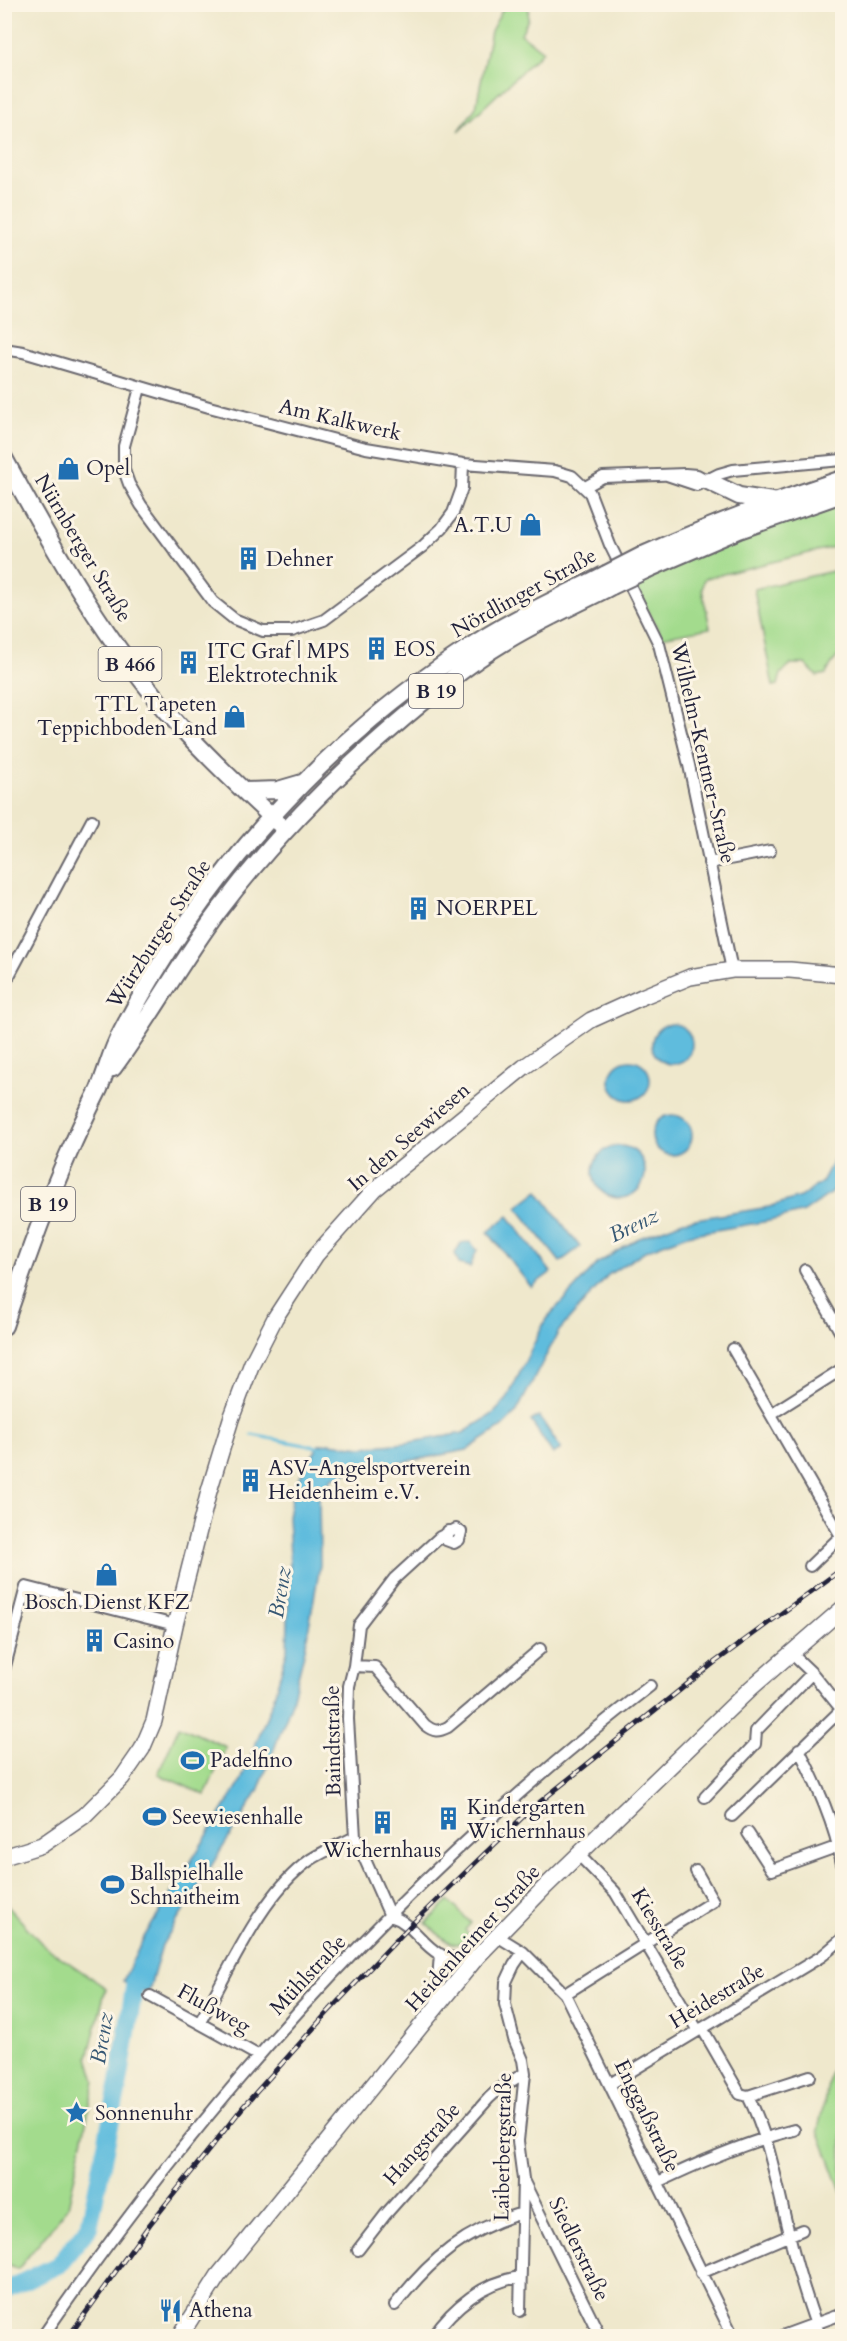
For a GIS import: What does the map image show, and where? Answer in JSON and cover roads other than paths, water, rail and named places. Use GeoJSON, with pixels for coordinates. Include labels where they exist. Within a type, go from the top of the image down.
{"type":"FeatureCollection","features":[{"type":"Feature","properties":{"kind":"main road","name":"Nürnberger Straße"},"geometry":{"type":"LineString","coordinates":[[4,458],[50,543],[122,653],[178,724],[272,817]]}},
{"type":"Feature","properties":{"kind":"main road","name":"Nördlinger Straße"},"geometry":{"type":"LineString","coordinates":[[272,817],[303,783],[378,714],[467,648],[526,614],[609,580],[646,562],[688,535],[776,501],[843,479]]}},
{"type":"Feature","properties":{"kind":"main road"},"geometry":{"type":"LineString","coordinates":[[708,481],[739,496],[776,501]]}},
{"type":"Feature","properties":{"kind":"main road","name":"Nördlinger Straße"},"geometry":{"type":"LineString","coordinates":[[646,562],[843,494]]}},
{"type":"Feature","properties":{"kind":"main road","name":"Nördlinger Straße"},"geometry":{"type":"LineString","coordinates":[[286,830],[384,734],[447,682],[502,643],[609,580]]}},
{"type":"Feature","properties":{"kind":"main road","name":"B 19"},"geometry":{"type":"LineString","coordinates":[[244,791],[279,790],[303,783]]}},
{"type":"Feature","properties":{"kind":"main road","name":"B 466"},"geometry":{"type":"LineString","coordinates":[[272,817],[286,830]]}},
{"type":"Feature","properties":{"kind":"main road","name":"Würzburger Straße"},"geometry":{"type":"LineString","coordinates":[[4,1326],[50,1197],[122,1031],[170,950],[222,876],[272,817]]}},
{"type":"Feature","properties":{"kind":"main road","name":"Würzburger Straße"},"geometry":{"type":"LineString","coordinates":[[100,1085],[198,939],[236,889],[286,830]]}},
{"type":"Feature","properties":{"kind":"street","name":"Am Kalkwerk"},"geometry":{"type":"LineString","coordinates":[[4,349],[23,352],[320,437],[398,454],[463,464],[555,471],[572,476],[585,487]]}},
{"type":"Feature","properties":{"kind":"street"},"geometry":{"type":"LineString","coordinates":[[140,387],[124,446],[124,470],[129,484],[141,506],[213,602],[234,619],[262,631],[292,631],[324,620],[422,547],[442,528],[453,513],[462,488],[463,464]]}},
{"type":"Feature","properties":{"kind":"street"},"geometry":{"type":"LineString","coordinates":[[585,487],[603,477],[667,475],[690,484],[702,484],[719,474],[733,470],[843,460]]}},
{"type":"Feature","properties":{"kind":"street","name":"Wilhelm-Kentner-Straße"},"geometry":{"type":"LineString","coordinates":[[585,487],[594,500],[610,545],[658,644],[675,702],[732,970]]}},
{"type":"Feature","properties":{"kind":"street"},"geometry":{"type":"LineString","coordinates":[[4,985],[92,820]]}},
{"type":"Feature","properties":{"kind":"street"},"geometry":{"type":"LineString","coordinates":[[709,863],[770,850]]}},
{"type":"Feature","properties":{"kind":"street","name":"In den Seewiesen"},"geometry":{"type":"LineString","coordinates":[[4,1857],[54,1839],[98,1804],[122,1778],[142,1749],[154,1721],[175,1625],[209,1491],[231,1419],[252,1363],[275,1318],[315,1255],[375,1189],[524,1067],[591,1020],[690,977],[732,970],[790,970],[843,975]]}},
{"type":"Feature","properties":{"kind":"street"},"geometry":{"type":"LineString","coordinates":[[805,1270],[843,1335]]}},
{"type":"Feature","properties":{"kind":"street"},"geometry":{"type":"LineString","coordinates":[[733,1349],[842,1536],[810,1566]]}},
{"type":"Feature","properties":{"kind":"street"},"geometry":{"type":"LineString","coordinates":[[771,1414],[843,1369]]}},
{"type":"Feature","properties":{"kind":"street","name":"Baindtstraße"},"geometry":{"type":"LineString","coordinates":[[390,1916],[355,1837],[348,1719],[349,1686],[359,1625],[394,1579],[448,1532]]}},
{"type":"Feature","properties":{"kind":"street"},"geometry":{"type":"LineString","coordinates":[[4,1670],[26,1587],[175,1625]]}},
{"type":"Feature","properties":{"kind":"street","name":"Heidenheimer Straße"},"geometry":{"type":"LineString","coordinates":[[180,2337],[218,2276],[477,1957],[752,1688],[843,1609]]}},
{"type":"Feature","properties":{"kind":"street"},"geometry":{"type":"LineString","coordinates":[[354,1666],[375,1667],[424,1725],[432,1731],[440,1731],[448,1727],[540,1649]]}},
{"type":"Feature","properties":{"kind":"street"},"geometry":{"type":"LineString","coordinates":[[732,1816],[842,1710],[812,1673],[791,1653]]}},
{"type":"Feature","properties":{"kind":"street"},"geometry":{"type":"LineString","coordinates":[[705,1797],[755,1744],[756,1731],[812,1673]]}},
{"type":"Feature","properties":{"kind":"street","name":"Mühlstraße"},"geometry":{"type":"LineString","coordinates":[[43,2337],[124,2223],[259,2056],[415,1890],[570,1749],[650,1686]]}},
{"type":"Feature","properties":{"kind":"street"},"geometry":{"type":"LineString","coordinates":[[799,1749],[819,1790],[840,1846],[843,1864]]}},
{"type":"Feature","properties":{"kind":"street"},"geometry":{"type":"LineString","coordinates":[[748,1833],[772,1870],[840,1846]]}},
{"type":"Feature","properties":{"kind":"street"},"geometry":{"type":"LineString","coordinates":[[200,2022],[262,1911],[279,1888],[311,1860],[355,1837]]}},
{"type":"Feature","properties":{"kind":"street","name":"Kiesstraße"},"geometry":{"type":"LineString","coordinates":[[579,1856],[615,1892],[740,2094],[748,2096],[766,2137],[789,2236],[820,2337]]}},
{"type":"Feature","properties":{"kind":"street"},"geometry":{"type":"LineString","coordinates":[[565,1994],[648,1944],[713,1901],[696,1871]]}},
{"type":"Feature","properties":{"kind":"street"},"geometry":{"type":"LineString","coordinates":[[390,1916],[410,1926],[440,1954],[454,1958],[477,1957]]}},
{"type":"Feature","properties":{"kind":"street","name":"Enggaßstraße"},"geometry":{"type":"LineString","coordinates":[[497,1936],[523,1952],[565,1994],[732,2337]]}},
{"type":"Feature","properties":{"kind":"street","name":"Heidestraße"},"geometry":{"type":"LineString","coordinates":[[610,2084],[822,1956],[843,1939]]}},
{"type":"Feature","properties":{"kind":"street","name":"Laiberbergstraße"},"geometry":{"type":"LineString","coordinates":[[520,2311],[523,2179],[518,2141],[525,2073],[505,2004],[506,1982],[523,1952]]}},
{"type":"Feature","properties":{"kind":"street"},"geometry":{"type":"LineString","coordinates":[[436,2006],[440,1954]]}},
{"type":"Feature","properties":{"kind":"street","name":"Flußweg"},"geometry":{"type":"LineString","coordinates":[[150,1996],[259,2056]]}},
{"type":"Feature","properties":{"kind":"street","name":"Hangstraße"},"geometry":{"type":"LineString","coordinates":[[358,2250],[385,2215],[489,2098],[500,2088],[525,2073]]}},
{"type":"Feature","properties":{"kind":"street"},"geometry":{"type":"LineString","coordinates":[[748,2096],[810,2076]]}},
{"type":"Feature","properties":{"kind":"street"},"geometry":{"type":"LineString","coordinates":[[658,2182],[708,2159],[766,2137],[794,2130]]}},
{"type":"Feature","properties":{"kind":"street","name":"Siedlerstraße"},"geometry":{"type":"LineString","coordinates":[[523,2179],[600,2337]]}},
{"type":"Feature","properties":{"kind":"street"},"geometry":{"type":"LineString","coordinates":[[395,2305],[414,2281],[451,2246],[483,2227],[522,2212]]}},
{"type":"Feature","properties":{"kind":"street"},"geometry":{"type":"LineString","coordinates":[[700,2273],[802,2230]]}},
{"type":"Feature","properties":{"kind":"street"},"geometry":{"type":"LineString","coordinates":[[433,2337],[442,2323],[471,2297],[504,2279],[520,2277]]}},
{"type":"Feature","properties":{"kind":"street"},"geometry":{"type":"LineString","coordinates":[[782,2337],[843,2314]]}},
{"type":"Feature","properties":{"kind":"water"},"geometry":{"type":"Polygon","coordinates":[[[672,1024],[680,1025],[686,1030],[691,1036],[691,1052],[686,1058],[680,1063],[672,1064],[664,1063],[658,1058],[653,1052],[652,1044],[653,1036],[658,1030],[664,1025],[672,1024]]]}},
{"type":"Feature","properties":{"kind":"water"},"geometry":{"type":"Polygon","coordinates":[[[630,1060],[638,1061],[644,1066],[649,1072],[649,1088],[644,1094],[638,1099],[630,1100],[622,1099],[616,1094],[611,1088],[610,1080],[611,1072],[616,1066],[622,1061],[630,1060]]]}},
{"type":"Feature","properties":{"kind":"water"},"geometry":{"type":"Polygon","coordinates":[[[672,1115],[680,1116],[686,1121],[691,1127],[691,1143],[686,1149],[680,1154],[672,1155],[664,1154],[658,1149],[653,1143],[652,1135],[653,1127],[658,1121],[664,1116],[672,1115]]]}},
{"type":"Feature","properties":{"kind":"water"},"geometry":{"type":"Polygon","coordinates":[[[842,1144],[842,1174],[831,1193],[804,1212],[769,1221],[687,1235],[645,1251],[608,1275],[559,1331],[516,1413],[502,1427],[467,1450],[350,1472],[332,1478],[319,1496],[320,1565],[305,1649],[291,1705],[258,1791],[162,1945],[148,1994],[123,1981],[144,1937],[241,1781],[273,1700],[287,1651],[290,1557],[288,1516],[294,1486],[319,1445],[329,1443],[362,1447],[406,1443],[463,1433],[493,1414],[507,1399],[546,1319],[598,1263],[637,1239],[683,1221],[769,1207],[800,1197],[822,1182],[842,1144]]]}},
{"type":"Feature","properties":{"kind":"water"},"geometry":{"type":"Polygon","coordinates":[[[614,1146],[624,1146],[638,1153],[645,1172],[638,1191],[624,1198],[614,1198],[604,1194],[597,1187],[593,1177],[593,1167],[597,1157],[604,1150],[614,1146]]]}},
{"type":"Feature","properties":{"kind":"water"},"geometry":{"type":"Polygon","coordinates":[[[538,1191],[580,1247],[560,1262],[517,1207],[538,1191]]]}},
{"type":"Feature","properties":{"kind":"water"},"geometry":{"type":"Polygon","coordinates":[[[508,1216],[551,1272],[531,1287],[488,1232],[508,1216]]]}},
{"type":"Feature","properties":{"kind":"water"},"geometry":{"type":"Polygon","coordinates":[[[470,1242],[477,1250],[470,1267],[459,1264],[455,1253],[461,1243],[470,1242]]]}},
{"type":"Feature","properties":{"kind":"water"},"geometry":{"type":"Polygon","coordinates":[[[539,1416],[561,1449],[553,1454],[531,1421],[539,1416]]]}},
{"type":"Feature","properties":{"kind":"waterway"},"geometry":{"type":"LineString","coordinates":[[252,1435],[321,1448]]}},
{"type":"Feature","properties":{"kind":"waterway","name":"Brenz"},"geometry":{"type":"LineString","coordinates":[[4,2291],[58,2265],[89,2227],[119,2082],[136,1976],[141,1965]]}},
{"type":"Feature","properties":{"kind":"railway"},"geometry":{"type":"LineString","coordinates":[[69,2336],[150,2224],[243,2107],[328,2012],[410,1926],[530,1810],[715,1662],[842,1569]]}},
{"type":"Feature","properties":{"kind":"place","name":"Opel"},"geometry":{"type":"Point","coordinates":[68,468]}},
{"type":"Feature","properties":{"kind":"place","name":"A.T.U"},"geometry":{"type":"Point","coordinates":[530,525]}},
{"type":"Feature","properties":{"kind":"place","name":"Dehner"},"geometry":{"type":"Point","coordinates":[248,559]}},
{"type":"Feature","properties":{"kind":"place","name":"EOS"},"geometry":{"type":"Point","coordinates":[376,649]}},
{"type":"Feature","properties":{"kind":"place","name":"ITC Graf | MPS Elektrotechnik"},"geometry":{"type":"Point","coordinates":[189,663]}},
{"type":"Feature","properties":{"kind":"place","name":"TTL Tapeten Teppichboden Land"},"geometry":{"type":"Point","coordinates":[235,716]}},
{"type":"Feature","properties":{"kind":"place","name":"NOERPEL"},"geometry":{"type":"Point","coordinates":[418,908]}},
{"type":"Feature","properties":{"kind":"place","name":"ASV-Angelsportverein Heidenheim e.V."},"geometry":{"type":"Point","coordinates":[250,1480]}},
{"type":"Feature","properties":{"kind":"place","name":"Bosch Dienst KFZ"},"geometry":{"type":"Point","coordinates":[107,1574]}},
{"type":"Feature","properties":{"kind":"place","name":"Casino"},"geometry":{"type":"Point","coordinates":[95,1641]}},
{"type":"Feature","properties":{"kind":"place","name":"Padelfino"},"geometry":{"type":"Point","coordinates":[192,1760]}},
{"type":"Feature","properties":{"kind":"place","name":"Seewiesenhalle"},"geometry":{"type":"Point","coordinates":[154,1817]}},
{"type":"Feature","properties":{"kind":"place","name":"Kindergarten Wichernhaus"},"geometry":{"type":"Point","coordinates":[449,1819]}},
{"type":"Feature","properties":{"kind":"place","name":"Wichernhaus"},"geometry":{"type":"Point","coordinates":[382,1822]}},
{"type":"Feature","properties":{"kind":"place","name":"Ballspielhalle Schnaitheim"},"geometry":{"type":"Point","coordinates":[112,1885]}},
{"type":"Feature","properties":{"kind":"place","name":"Sonnenuhr"},"geometry":{"type":"Point","coordinates":[77,2113]}},
{"type":"Feature","properties":{"kind":"place","name":"Athena"},"geometry":{"type":"Point","coordinates":[171,2310]}}]}
